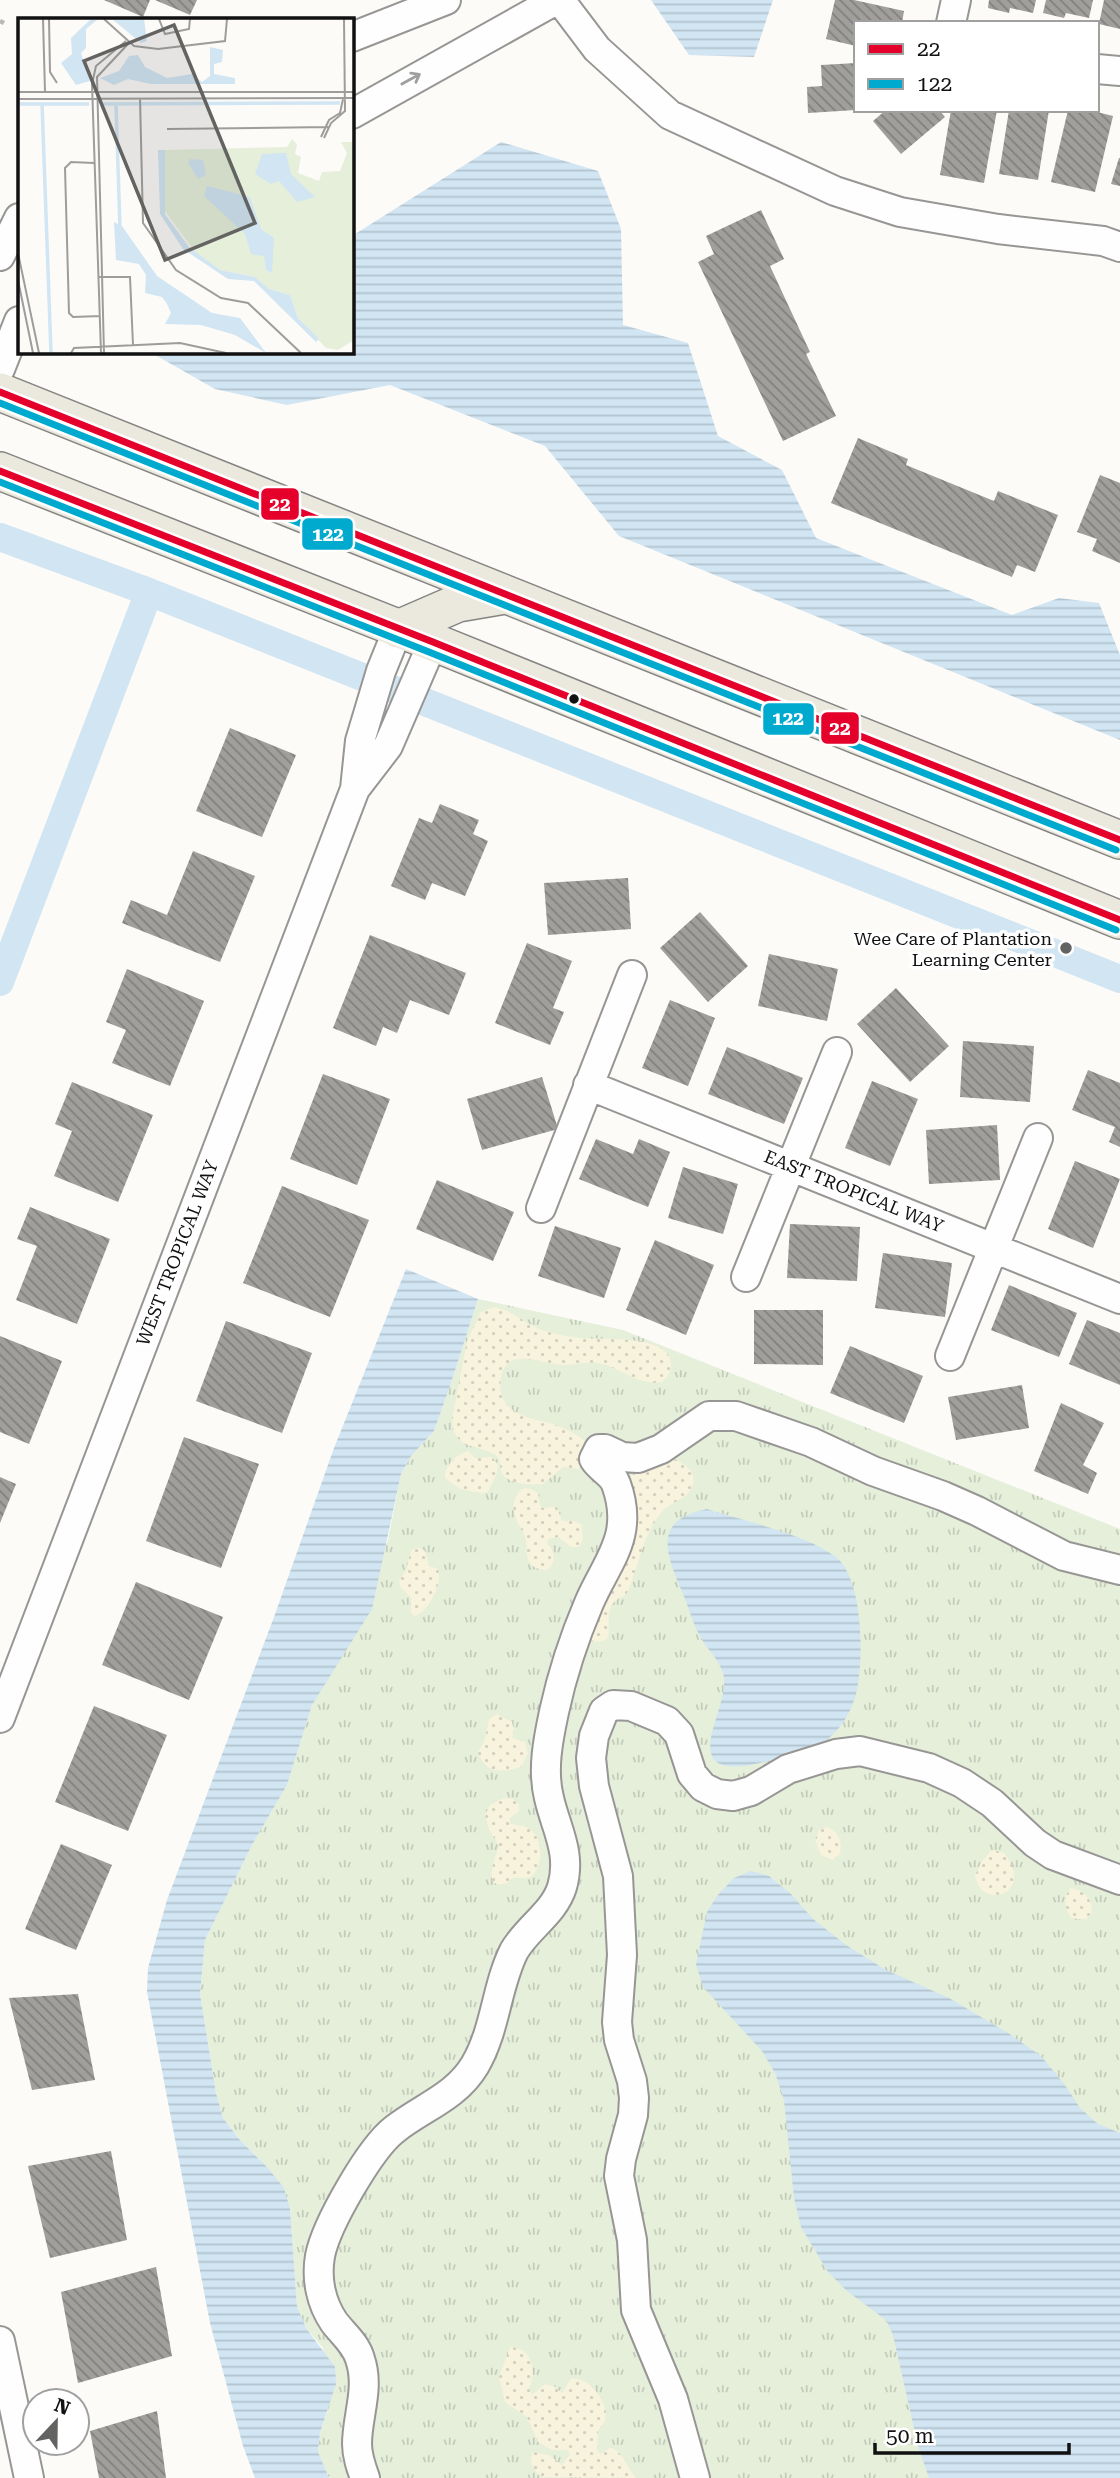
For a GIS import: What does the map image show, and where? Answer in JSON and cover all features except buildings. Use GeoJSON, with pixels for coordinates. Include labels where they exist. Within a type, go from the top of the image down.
{"type":"FeatureCollection","features":[{"type":"Feature","properties":{"kind":"main road"},"geometry":{"type":"LineString","coordinates":[[0,392],[1120,840]]}},
{"type":"Feature","properties":{"kind":"main road"},"geometry":{"type":"LineString","coordinates":[[0,471],[433,642],[1120,920]]}},
{"type":"Feature","properties":{"kind":"main road"},"geometry":{"type":"LineString","coordinates":[[398,629],[458,603],[506,595]]}},
{"type":"Feature","properties":{"kind":"street"},"geometry":{"type":"LineString","coordinates":[[354,36],[446,0]]}},
{"type":"Feature","properties":{"kind":"street"},"geometry":{"type":"LineString","coordinates":[[354,113],[558,0],[597,49],[670,114],[835,191],[901,212],[998,229],[1103,241],[1120,247]]}},
{"type":"Feature","properties":{"kind":"street"},"geometry":{"type":"LineString","coordinates":[[951,21],[956,0]]}},
{"type":"Feature","properties":{"kind":"street"},"geometry":{"type":"LineString","coordinates":[[1099,68],[1120,71]]}},
{"type":"Feature","properties":{"kind":"street"},"geometry":{"type":"LineString","coordinates":[[0,369],[18,324]]}},
{"type":"Feature","properties":{"kind":"street","name":"WEST TROPICAL WAY"},"geometry":{"type":"LineString","coordinates":[[0,1717],[355,789],[360,741],[381,671],[398,629]]}},
{"type":"Feature","properties":{"kind":"street","name":"WEST TROPICAL WAY"},"geometry":{"type":"LineString","coordinates":[[355,789],[388,747],[433,642]]}},
{"type":"Feature","properties":{"kind":"street"},"geometry":{"type":"LineString","coordinates":[[541,1208],[632,975]]}},
{"type":"Feature","properties":{"kind":"street"},"geometry":{"type":"LineString","coordinates":[[746,1277],[837,1052]]}},
{"type":"Feature","properties":{"kind":"street","name":"EAST TROPICAL WAY"},"geometry":{"type":"LineString","coordinates":[[589,1085],[1120,1298]]}},
{"type":"Feature","properties":{"kind":"street"},"geometry":{"type":"LineString","coordinates":[[950,1356],[1038,1138]]}},
{"type":"Feature","properties":{"kind":"street"},"geometry":{"type":"LineString","coordinates":[[365,2478],[357,2445],[364,2372],[357,2349],[324,2305],[319,2287],[320,2256],[336,2216],[379,2144],[393,2130],[455,2090],[471,2070],[487,2040],[514,1952],[524,1936],[548,1910],[562,1887],[565,1861],[563,1836],[549,1798],[548,1743],[569,1657],[590,1600],[611,1564],[619,1543],[622,1522],[617,1486],[612,1476],[594,1459],[599,1449],[622,1457],[638,1458],[670,1444],[709,1416],[736,1416],[977,1510],[1064,1556],[1120,1570]]}},
{"type":"Feature","properties":{"kind":"street"},"geometry":{"type":"LineString","coordinates":[[695,2478],[673,2399],[636,2311],[632,2240],[619,2176],[633,2115],[634,2098],[617,2022],[622,1955],[618,1875],[601,1815],[592,1767],[594,1736],[604,1711],[614,1705],[631,1706],[667,1721],[679,1734],[692,1774],[702,1787],[717,1794],[733,1796],[751,1791],[788,1769],[835,1754],[860,1751],[929,1768],[962,1783],[992,1803],[1035,1843],[1053,1855],[1120,1880]]}},
{"type":"Feature","properties":{"kind":"street"},"geometry":{"type":"LineString","coordinates":[[0,2341],[30,2478]]}},
{"type":"Feature","properties":{"kind":"green space"},"geometry":{"type":"Polygon","coordinates":[[[478,1299],[623,1330],[1120,1529],[1120,2478],[329,2478],[318,2453],[320,2433],[328,2410],[323,2348],[306,2328],[297,2306],[290,2209],[267,2167],[239,2139],[223,2118],[216,2093],[200,1994],[205,1940],[252,1845],[287,1785],[312,1705],[332,1670],[388,1540],[401,1474],[411,1456],[434,1431],[478,1299]]]}},
{"type":"Feature","properties":{"kind":"sand"},"geometry":{"type":"Polygon","coordinates":[[[494,1307],[541,1330],[557,1334],[632,1340],[659,1347],[667,1354],[671,1363],[670,1371],[662,1382],[654,1383],[639,1380],[597,1363],[565,1365],[528,1359],[511,1361],[505,1367],[500,1381],[502,1397],[506,1404],[526,1417],[567,1430],[590,1445],[584,1466],[578,1469],[563,1467],[543,1484],[509,1480],[502,1473],[497,1456],[460,1441],[453,1429],[452,1419],[467,1341],[481,1312],[494,1307]]]}},
{"type":"Feature","properties":{"kind":"sand"},"geometry":{"type":"Polygon","coordinates":[[[468,1451],[475,1458],[492,1457],[498,1465],[487,1494],[460,1489],[445,1478],[452,1461],[468,1451]]]}},
{"type":"Feature","properties":{"kind":"sand"},"geometry":{"type":"Polygon","coordinates":[[[671,1458],[691,1471],[691,1489],[662,1512],[650,1530],[628,1591],[612,1606],[608,1637],[595,1642],[587,1639],[626,1483],[635,1471],[671,1458]]]}},
{"type":"Feature","properties":{"kind":"sand"},"geometry":{"type":"Polygon","coordinates":[[[523,1488],[538,1493],[541,1508],[557,1507],[562,1521],[574,1521],[582,1525],[583,1540],[579,1547],[571,1547],[558,1537],[548,1539],[554,1560],[547,1570],[532,1565],[529,1561],[525,1538],[515,1516],[515,1499],[523,1488]]]}},
{"type":"Feature","properties":{"kind":"sand"},"geometry":{"type":"Polygon","coordinates":[[[417,1547],[425,1551],[429,1566],[438,1569],[439,1575],[437,1589],[430,1603],[415,1616],[411,1613],[411,1598],[400,1587],[399,1581],[406,1570],[411,1551],[417,1547]]]}},
{"type":"Feature","properties":{"kind":"sand"},"geometry":{"type":"Polygon","coordinates":[[[497,1714],[512,1722],[512,1738],[525,1742],[528,1753],[521,1767],[496,1770],[486,1765],[478,1753],[485,1739],[489,1719],[497,1714]]]}},
{"type":"Feature","properties":{"kind":"sand"},"geometry":{"type":"Polygon","coordinates":[[[504,1798],[513,1799],[519,1804],[519,1811],[510,1818],[510,1823],[531,1830],[538,1840],[540,1860],[531,1877],[514,1878],[506,1884],[497,1884],[493,1881],[492,1870],[499,1846],[489,1829],[485,1815],[490,1805],[504,1798]]]}},
{"type":"Feature","properties":{"kind":"sand"},"geometry":{"type":"Polygon","coordinates":[[[827,1827],[835,1832],[840,1842],[840,1854],[833,1860],[821,1855],[815,1840],[819,1830],[827,1827]]]}},
{"type":"Feature","properties":{"kind":"sand"},"geometry":{"type":"Polygon","coordinates":[[[992,1850],[1004,1853],[1012,1867],[1014,1879],[1011,1887],[996,1895],[987,1893],[980,1887],[975,1876],[981,1862],[992,1850]]]}},
{"type":"Feature","properties":{"kind":"sand"},"geometry":{"type":"Polygon","coordinates":[[[1071,1888],[1083,1893],[1091,1903],[1092,1912],[1085,1920],[1072,1918],[1067,1911],[1066,1899],[1071,1888]]]}},
{"type":"Feature","properties":{"kind":"sand"},"geometry":{"type":"Polygon","coordinates":[[[510,2347],[524,2352],[531,2362],[529,2389],[532,2395],[545,2384],[554,2386],[562,2393],[571,2379],[583,2381],[593,2388],[606,2411],[605,2421],[598,2431],[597,2450],[601,2454],[611,2447],[616,2450],[636,2478],[541,2477],[532,2465],[533,2452],[549,2455],[562,2465],[570,2454],[567,2450],[552,2450],[538,2442],[527,2417],[505,2402],[499,2377],[510,2347]]]}},
{"type":"Feature","properties":{"kind":"water"},"geometry":{"type":"Polygon","coordinates":[[[651,0],[773,0],[754,57],[689,55],[651,0]]]}},
{"type":"Feature","properties":{"kind":"water"},"geometry":{"type":"Polygon","coordinates":[[[501,142],[598,171],[621,229],[623,325],[688,343],[718,436],[782,470],[816,538],[1012,615],[1059,598],[1099,603],[1120,655],[1120,740],[619,536],[545,446],[390,385],[287,405],[215,389],[154,354],[354,354],[354,235],[501,142]]]}},
{"type":"Feature","properties":{"kind":"water"},"geometry":{"type":"Polygon","coordinates":[[[406,1269],[478,1299],[434,1431],[411,1456],[401,1474],[372,1609],[312,1705],[287,1785],[252,1845],[205,1940],[200,1994],[216,2093],[223,2118],[284,2188],[290,2209],[297,2306],[306,2328],[335,2367],[336,2384],[320,2433],[318,2452],[329,2478],[255,2478],[243,2446],[210,2323],[147,1992],[148,1968],[167,1900],[274,1617],[334,1448],[406,1269]]]}},
{"type":"Feature","properties":{"kind":"water"},"geometry":{"type":"Polygon","coordinates":[[[707,1509],[808,1541],[836,1557],[852,1583],[861,1642],[856,1694],[843,1723],[828,1739],[811,1750],[736,1766],[718,1763],[712,1756],[710,1746],[722,1696],[723,1673],[696,1627],[668,1552],[670,1530],[677,1521],[707,1509]]]}},
{"type":"Feature","properties":{"kind":"water"},"geometry":{"type":"Polygon","coordinates":[[[751,1871],[769,1876],[791,1894],[813,1919],[846,1945],[886,1970],[949,1998],[1041,2056],[1080,2108],[1098,2124],[1120,2133],[1120,2478],[929,2478],[918,2446],[893,2335],[886,2320],[847,2291],[828,2272],[801,2227],[794,2198],[784,2100],[775,2073],[762,2051],[703,1987],[696,1964],[707,1912],[717,1896],[734,1878],[751,1871]]]}},
{"type":"Feature","properties":{"kind":"waterway"},"geometry":{"type":"LineString","coordinates":[[0,537],[149,592],[1120,979]]}},
{"type":"Feature","properties":{"kind":"waterway"},"geometry":{"type":"LineString","coordinates":[[0,982],[149,592]]}},
{"type":"Feature","properties":{"kind":"transit line","name":"22"},"geometry":{"type":"LineString","coordinates":[[0,392],[1120,840]]}},
{"type":"Feature","properties":{"kind":"transit line","name":"122"},"geometry":{"type":"LineString","coordinates":[[0,403],[1116,850]]}},
{"type":"Feature","properties":{"kind":"transit line","name":"22"},"geometry":{"type":"LineString","coordinates":[[0,471],[433,642],[1120,920]]}},
{"type":"Feature","properties":{"kind":"transit line","name":"122"},"geometry":{"type":"LineString","coordinates":[[0,482],[1116,930]]}},
{"type":"Feature","properties":{"kind":"place","name":"Wee Care of Plantation Learning Center"},"geometry":{"type":"Point","coordinates":[1066,948]}}]}
